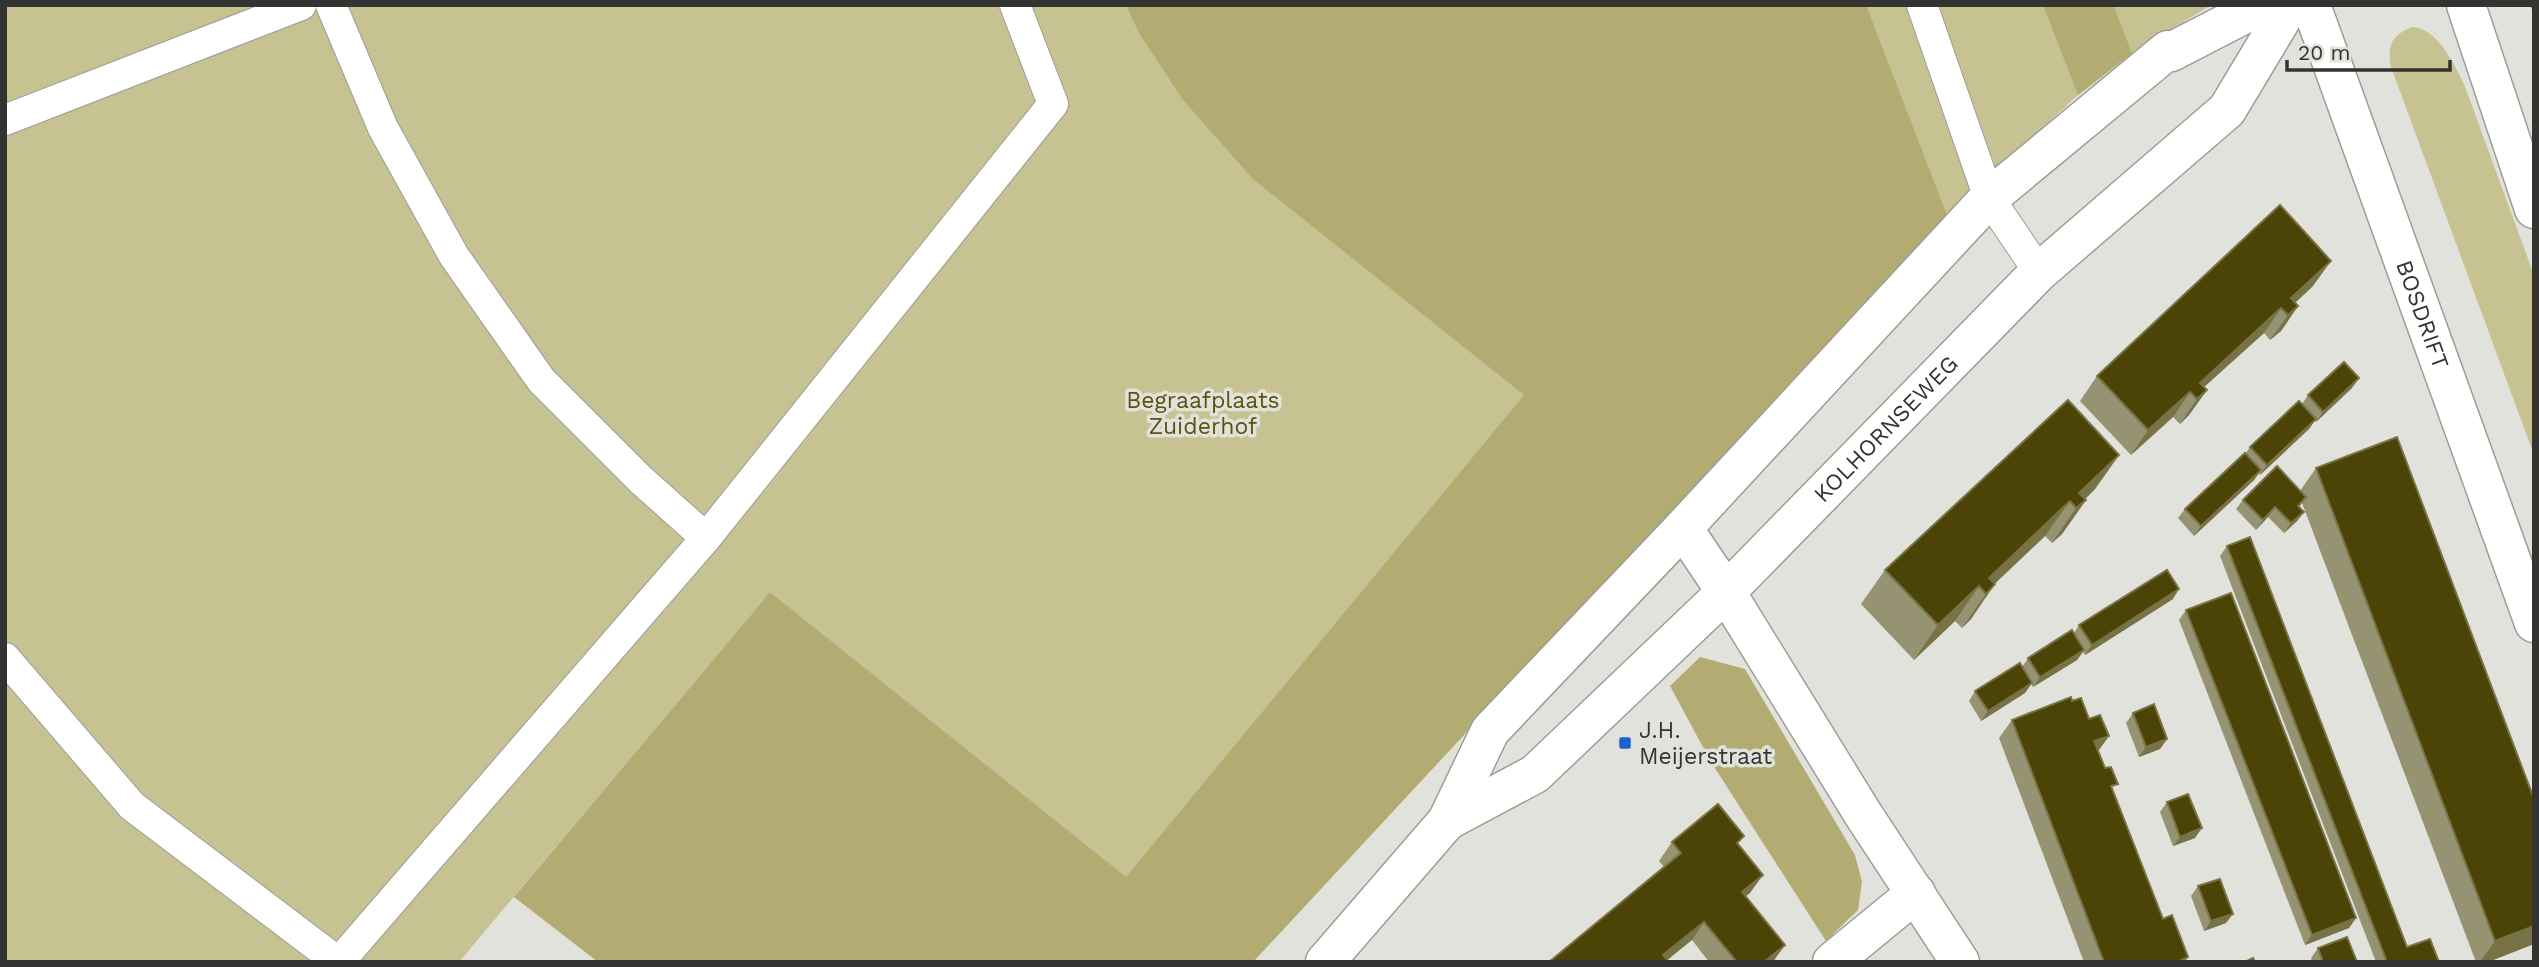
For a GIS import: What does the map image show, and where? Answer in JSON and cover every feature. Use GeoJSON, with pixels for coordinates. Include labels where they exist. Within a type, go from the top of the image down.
{"type":"FeatureCollection","features":[{"type":"Feature","properties":{"kind":"street","name":"KOLHORNSEWEG"},"geometry":{"type":"LineString","coordinates":[[1325,962],[1447,821],[1490,731],[1683,528],[1989,198],[2168,50],[2171,52],[2262,5]]}},
{"type":"Feature","properties":{"kind":"street","name":"KOLHORNSEWEG"},"geometry":{"type":"LineString","coordinates":[[1447,821],[1535,774],[1726,592],[2039,272],[2227,110],[2290,5]]}},
{"type":"Feature","properties":{"kind":"street","name":"BOSDRIFT"},"geometry":{"type":"LineString","coordinates":[[2311,5],[2534,623]]}},
{"type":"Feature","properties":{"kind":"street"},"geometry":{"type":"LineString","coordinates":[[2466,5],[2534,209]]}},
{"type":"Feature","properties":{"kind":"street"},"geometry":{"type":"LineString","coordinates":[[1683,528],[1726,592],[1863,814],[1960,962]]}},
{"type":"Feature","properties":{"kind":"street"},"geometry":{"type":"LineString","coordinates":[[1832,962],[1916,893]]}},
{"type":"Feature","properties":{"kind":"lane"},"geometry":{"type":"LineString","coordinates":[[5,120],[301,5]]}},
{"type":"Feature","properties":{"kind":"lane"},"geometry":{"type":"LineString","coordinates":[[331,5],[383,128],[454,256],[541,380],[641,480],[706,538]]}},
{"type":"Feature","properties":{"kind":"lane"},"geometry":{"type":"LineString","coordinates":[[5,658],[132,806],[339,962],[706,538],[1053,104],[1016,5]]}},
{"type":"Feature","properties":{"kind":"lane"},"geometry":{"type":"LineString","coordinates":[[1922,5],[1989,198],[2039,272]]}},
{"type":"Feature","properties":{"kind":"green space","name":"Begraafplaats Zuiderhof"},"geometry":{"type":"Polygon","coordinates":[[[5,5],[2211,5],[2133,53],[2078,95],[1947,215],[1253,962],[1126,878],[770,592],[459,962],[5,962],[5,5]]]}},
{"type":"Feature","properties":{"kind":"green space"},"geometry":{"type":"Polygon","coordinates":[[[2413,27],[2422,29],[2437,41],[2464,84],[2534,275],[2534,455],[2391,67],[2390,53],[2393,42],[2400,33],[2413,27]]]}},
{"type":"Feature","properties":{"kind":"shaded area"},"geometry":{"type":"Polygon","coordinates":[[[1126,5],[1866,5],[1947,215],[1253,962],[598,962],[514,897],[770,592],[1126,877],[1524,395],[1253,179],[1183,100],[1139,33],[1126,5]]]}},
{"type":"Feature","properties":{"kind":"shaded area"},"geometry":{"type":"Polygon","coordinates":[[[2043,5],[2113,5],[2132,53],[2078,95],[2043,5]]]}},
{"type":"Feature","properties":{"kind":"shaded area"},"geometry":{"type":"Polygon","coordinates":[[[1700,657],[1745,669],[1855,855],[1862,882],[1858,910],[1826,941],[1711,762],[1670,686],[1700,657]]]}},
{"type":"Feature","properties":{"kind":"building"},"geometry":{"type":"Polygon","coordinates":[[[2280,205],[2331,261],[2291,298],[2298,306],[2288,315],[2281,308],[2200,383],[2207,390],[2197,399],[2190,392],[2148,430],[2097,376],[2280,205]]]}},
{"type":"Feature","properties":{"kind":"building"},"geometry":{"type":"Polygon","coordinates":[[[2344,362],[2359,378],[2323,412],[2308,395],[2344,362]]]}},
{"type":"Feature","properties":{"kind":"building"},"geometry":{"type":"Polygon","coordinates":[[[2068,400],[2119,455],[2079,493],[2086,500],[2076,508],[2070,501],[1989,578],[1995,584],[1986,594],[1979,586],[1938,625],[1885,570],[2068,400]]]}},
{"type":"Feature","properties":{"kind":"building"},"geometry":{"type":"Polygon","coordinates":[[[2299,401],[2316,419],[2267,465],[2250,447],[2299,401]]]}},
{"type":"Feature","properties":{"kind":"building"},"geometry":{"type":"Polygon","coordinates":[[[2397,437],[2534,799],[2534,926],[2495,941],[2316,468],[2397,437]]]}},
{"type":"Feature","properties":{"kind":"building"},"geometry":{"type":"Polygon","coordinates":[[[2245,453],[2261,470],[2201,526],[2185,509],[2245,453]]]}},
{"type":"Feature","properties":{"kind":"building"},"geometry":{"type":"Polygon","coordinates":[[[2277,466],[2306,497],[2298,506],[2304,512],[2291,523],[2275,507],[2263,520],[2243,500],[2277,466]]]}},
{"type":"Feature","properties":{"kind":"building"},"geometry":{"type":"Polygon","coordinates":[[[2250,537],[2407,947],[2430,939],[2439,962],[2387,962],[2227,546],[2250,537]]]}},
{"type":"Feature","properties":{"kind":"building"},"geometry":{"type":"Polygon","coordinates":[[[2167,570],[2179,589],[2092,645],[2079,625],[2167,570]]]}},
{"type":"Feature","properties":{"kind":"building"},"geometry":{"type":"Polygon","coordinates":[[[2231,593],[2356,918],[2312,935],[2186,610],[2231,593]]]}},
{"type":"Feature","properties":{"kind":"building"},"geometry":{"type":"Polygon","coordinates":[[[2072,630],[2084,650],[2040,677],[2028,658],[2072,630]]]}},
{"type":"Feature","properties":{"kind":"building"},"geometry":{"type":"Polygon","coordinates":[[[2020,663],[2032,683],[1988,711],[1975,691],[2020,663]]]}},
{"type":"Feature","properties":{"kind":"building"},"geometry":{"type":"Polygon","coordinates":[[[2071,697],[2072,701],[2081,698],[2089,719],[2100,715],[2109,736],[2094,741],[2105,768],[2111,767],[2118,784],[2111,786],[2163,919],[2172,915],[2188,957],[2177,962],[2104,962],[2012,720],[2071,697]]]}},
{"type":"Feature","properties":{"kind":"building"},"geometry":{"type":"Polygon","coordinates":[[[2154,704],[2167,739],[2146,747],[2133,713],[2154,704]]]}},
{"type":"Feature","properties":{"kind":"building"},"geometry":{"type":"Polygon","coordinates":[[[2188,794],[2202,828],[2180,837],[2167,802],[2188,794]]]}},
{"type":"Feature","properties":{"kind":"building"},"geometry":{"type":"Polygon","coordinates":[[[1718,804],[1744,836],[1737,843],[1763,875],[1742,892],[1785,945],[1764,962],[1737,962],[1704,922],[1663,955],[1669,962],[1549,962],[1681,853],[1672,842],[1718,804]]]}},
{"type":"Feature","properties":{"kind":"building"},"geometry":{"type":"Polygon","coordinates":[[[2220,879],[2233,914],[2211,921],[2198,886],[2220,879]]]}},
{"type":"Feature","properties":{"kind":"building"},"geometry":{"type":"Polygon","coordinates":[[[2347,937],[2357,962],[2323,962],[2318,948],[2347,937]]]}},
{"type":"Feature","properties":{"kind":"place","name":"J.H. Meijerstraat"},"geometry":{"type":"Point","coordinates":[1625,743]}}]}
